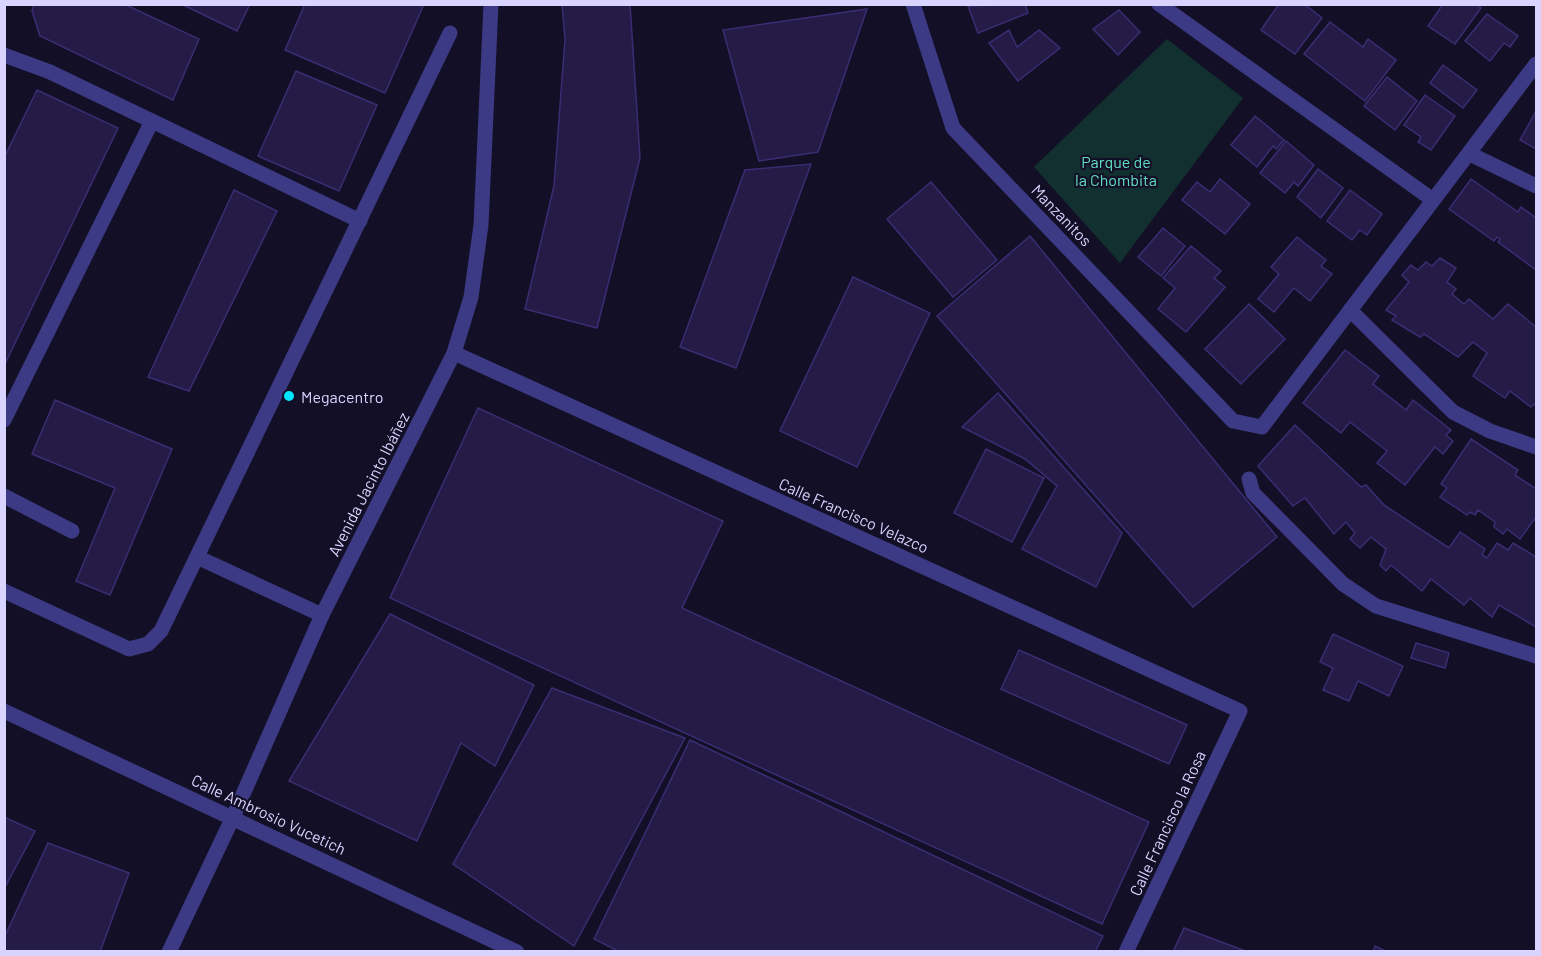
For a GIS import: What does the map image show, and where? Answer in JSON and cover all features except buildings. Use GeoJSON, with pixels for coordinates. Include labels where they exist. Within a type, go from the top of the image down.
{"type":"FeatureCollection","features":[{"type":"Feature","properties":{"kind":"street","name":"Avenida Jacinto Ibáñez"},"geometry":{"type":"LineString","coordinates":[[169,951],[233,817],[322,615],[454,353],[471,297],[481,225],[491,4]]}},
{"type":"Feature","properties":{"kind":"street","name":"Manzanitos"},"geometry":{"type":"LineString","coordinates":[[913,4],[954,128],[1233,421],[1262,427],[1350,310]]}},
{"type":"Feature","properties":{"kind":"street"},"geometry":{"type":"LineString","coordinates":[[1159,4],[1433,200]]}},
{"type":"Feature","properties":{"kind":"street"},"geometry":{"type":"LineString","coordinates":[[4,591],[129,649],[148,644],[161,631],[450,33]]}},
{"type":"Feature","properties":{"kind":"street"},"geometry":{"type":"LineString","coordinates":[[4,56],[50,72],[360,221]]}},
{"type":"Feature","properties":{"kind":"street"},"geometry":{"type":"LineString","coordinates":[[1536,64],[1350,310],[1453,412],[1490,431],[1536,447]]}},
{"type":"Feature","properties":{"kind":"street"},"geometry":{"type":"LineString","coordinates":[[4,420],[152,121]]}},
{"type":"Feature","properties":{"kind":"street"},"geometry":{"type":"LineString","coordinates":[[1470,154],[1536,186]]}},
{"type":"Feature","properties":{"kind":"street","name":"Calle Francisco Velazco"},"geometry":{"type":"LineString","coordinates":[[454,353],[1240,711]]}},
{"type":"Feature","properties":{"kind":"street"},"geometry":{"type":"LineString","coordinates":[[1249,478],[1253,493],[1277,518],[1343,584],[1376,606],[1536,656]]}},
{"type":"Feature","properties":{"kind":"street"},"geometry":{"type":"LineString","coordinates":[[4,496],[72,531]]}},
{"type":"Feature","properties":{"kind":"street"},"geometry":{"type":"LineString","coordinates":[[196,557],[322,615]]}},
{"type":"Feature","properties":{"kind":"street","name":"Calle Ambrosio Vucetich"},"geometry":{"type":"LineString","coordinates":[[4,711],[517,951]]}},
{"type":"Feature","properties":{"kind":"street","name":"Calle Francisco la Rosa"},"geometry":{"type":"LineString","coordinates":[[1126,951],[1240,711]]}},
{"type":"Feature","properties":{"kind":"green space","name":"Parque de la Chombita"},"geometry":{"type":"Polygon","coordinates":[[[1167,39],[1243,98],[1120,263],[1034,167],[1167,39]]]}},
{"type":"Feature","properties":{"kind":"place","name":"Megacentro"},"geometry":{"type":"Point","coordinates":[289,396]}}]}
